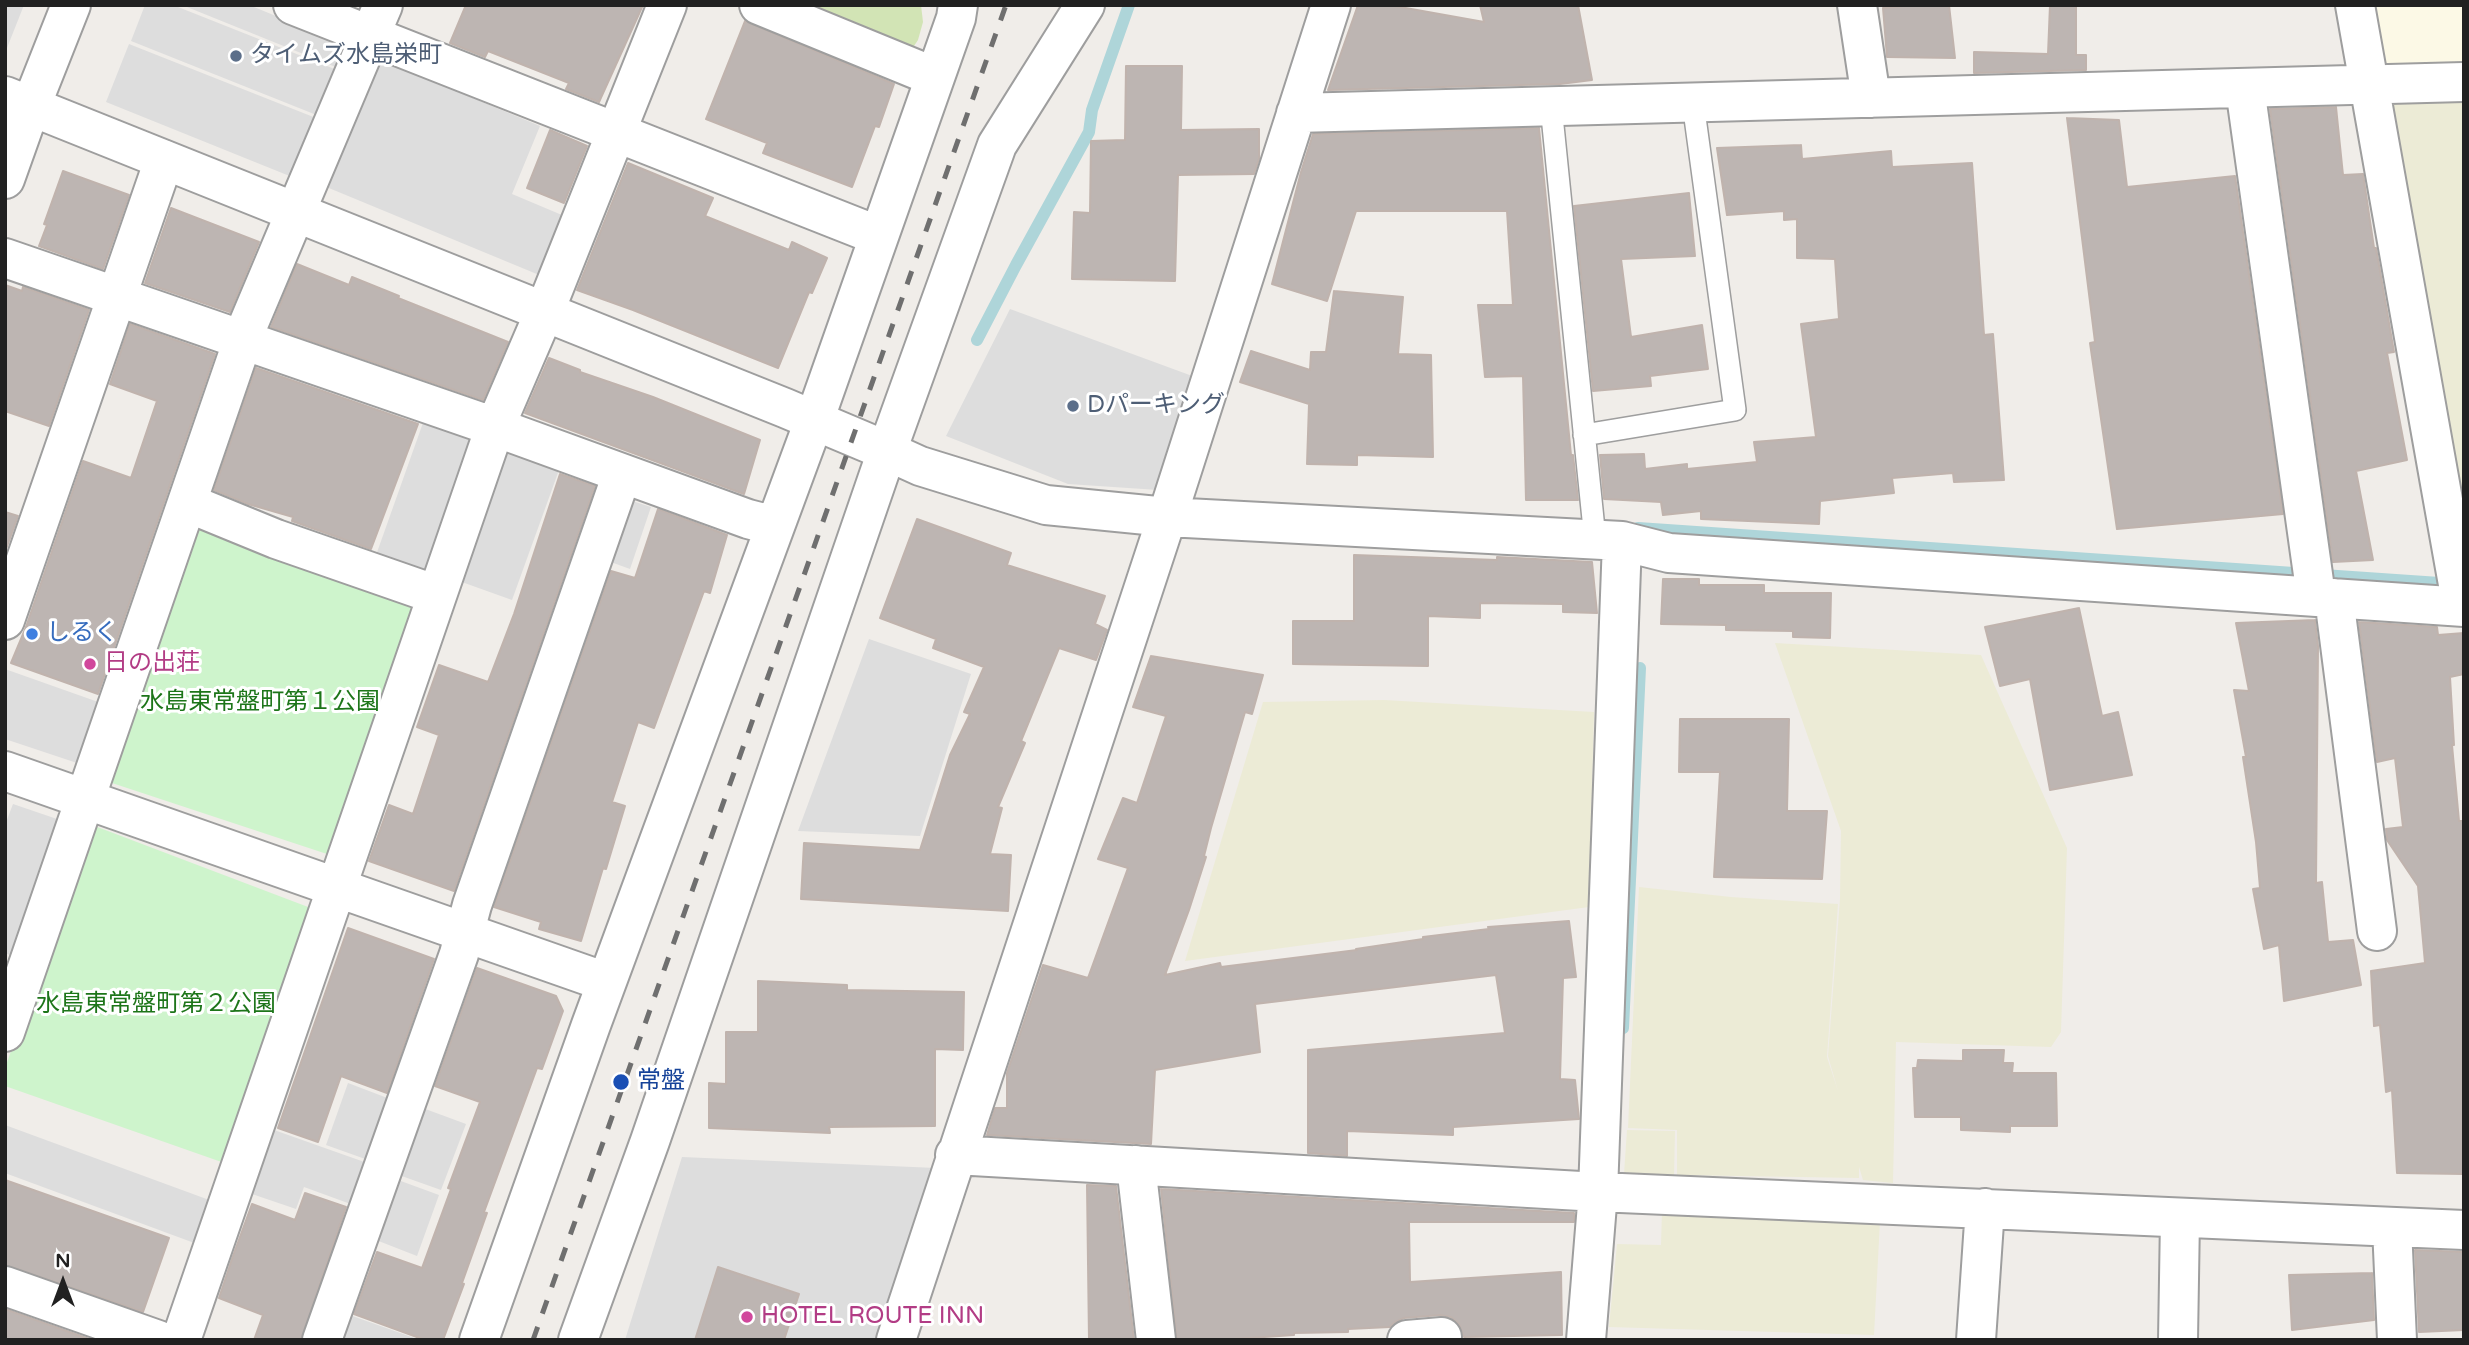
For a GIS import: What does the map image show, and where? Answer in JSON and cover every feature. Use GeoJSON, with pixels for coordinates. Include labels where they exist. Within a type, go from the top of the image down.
{"type":"FeatureCollection","features":[{"type":"Feature","properties":{"kind":"street"},"geometry":{"type":"LineString","coordinates":[[5,179],[18,101],[71,5]]}},
{"type":"Feature","properties":{"kind":"street"},"geometry":{"type":"LineString","coordinates":[[293,5],[377,21],[617,133],[879,236]]}},
{"type":"Feature","properties":{"kind":"street"},"geometry":{"type":"LineString","coordinates":[[181,1340],[495,427],[544,313],[667,5]]}},
{"type":"Feature","properties":{"kind":"street"},"geometry":{"type":"LineString","coordinates":[[759,5],[935,77]]}},
{"type":"Feature","properties":{"kind":"street"},"geometry":{"type":"LineString","coordinates":[[479,1340],[606,982],[814,421],[956,18],[958,5]]}},
{"type":"Feature","properties":{"kind":"street"},"geometry":{"type":"LineString","coordinates":[[578,1340],[650,1141],[887,452],[997,145],[1084,5]]}},
{"type":"Feature","properties":{"kind":"street"},"geometry":{"type":"LineString","coordinates":[[896,1340],[1167,517],[1331,5]]}},
{"type":"Feature","properties":{"kind":"street"},"geometry":{"type":"LineString","coordinates":[[1857,5],[1871,98]]}},
{"type":"Feature","properties":{"kind":"street"},"geometry":{"type":"LineString","coordinates":[[18,101],[920,466],[1046,505],[1167,517],[1609,540],[1669,553],[2463,607],[2355,5]]}},
{"type":"Feature","properties":{"kind":"street"},"geometry":{"type":"LineString","coordinates":[[5,1032],[243,341],[377,21]]}},
{"type":"Feature","properties":{"kind":"street"},"geometry":{"type":"LineString","coordinates":[[1296,113],[2464,82]]}},
{"type":"Feature","properties":{"kind":"street"},"geometry":{"type":"LineString","coordinates":[[2245,88],[2377,931]]}},
{"type":"Feature","properties":{"kind":"street"},"geometry":{"type":"LineString","coordinates":[[5,620],[164,160]]}},
{"type":"Feature","properties":{"kind":"street"},"geometry":{"type":"LineString","coordinates":[[5,258],[495,427],[748,519],[775,526]]}},
{"type":"Feature","properties":{"kind":"street"},"geometry":{"type":"LineString","coordinates":[[322,1340],[622,474]]}},
{"type":"Feature","properties":{"kind":"street"},"geometry":{"type":"LineString","coordinates":[[188,503],[276,540],[437,594]]}},
{"type":"Feature","properties":{"kind":"street"},"geometry":{"type":"LineString","coordinates":[[1586,1340],[1598,1192],[1609,540]]}},
{"type":"Feature","properties":{"kind":"street"},"geometry":{"type":"LineString","coordinates":[[5,771],[606,982]]}},
{"type":"Feature","properties":{"kind":"street"},"geometry":{"type":"LineString","coordinates":[[955,1155],[1598,1192],[2464,1230]]}},
{"type":"Feature","properties":{"kind":"street"},"geometry":{"type":"LineString","coordinates":[[1136,1165],[1156,1340]]}},
{"type":"Feature","properties":{"kind":"street"},"geometry":{"type":"LineString","coordinates":[[1976,1340],[1986,1208]]}},
{"type":"Feature","properties":{"kind":"street"},"geometry":{"type":"LineString","coordinates":[[2178,1340],[2180,1218]]}},
{"type":"Feature","properties":{"kind":"street"},"geometry":{"type":"LineString","coordinates":[[2392,1227],[2397,1340]]}},
{"type":"Feature","properties":{"kind":"street"},"geometry":{"type":"LineString","coordinates":[[5,1286],[159,1340]]}},
{"type":"Feature","properties":{"kind":"lane"},"geometry":{"type":"LineString","coordinates":[[1584,435],[1735,410],[1693,103]]}},
{"type":"Feature","properties":{"kind":"lane"},"geometry":{"type":"LineString","coordinates":[[1551,106],[1584,435],[1609,540]]}},
{"type":"Feature","properties":{"kind":"shaded area"},"geometry":{"type":"Polygon","coordinates":[[[5,5],[24,5],[5,53],[5,5]]]}},
{"type":"Feature","properties":{"kind":"shaded area","name":"タイムズ水島栄町"},"geometry":{"type":"Polygon","coordinates":[[[145,5],[173,5],[342,72],[324,118],[131,41],[145,5]]]}},
{"type":"Feature","properties":{"kind":"shaded area"},"geometry":{"type":"Polygon","coordinates":[[[182,5],[249,5],[352,47],[343,70],[182,5]]]}},
{"type":"Feature","properties":{"kind":"shaded area"},"geometry":{"type":"Polygon","coordinates":[[[2370,5],[2464,5],[2464,67],[2382,70],[2370,5]]]}},
{"type":"Feature","properties":{"kind":"shaded area"},"geometry":{"type":"Polygon","coordinates":[[[129,44],[321,120],[297,179],[106,102],[129,44]]]}},
{"type":"Feature","properties":{"kind":"shaded area"},"geometry":{"type":"Polygon","coordinates":[[[377,58],[540,126],[512,194],[569,218],[544,277],[324,186],[377,58]]]}},
{"type":"Feature","properties":{"kind":"shaded area","name":"Dパーキング"},"geometry":{"type":"Polygon","coordinates":[[[1010,309],[1195,377],[1158,490],[1068,484],[946,436],[1010,309]]]}},
{"type":"Feature","properties":{"kind":"shaded area"},"geometry":{"type":"Polygon","coordinates":[[[424,420],[474,439],[424,576],[375,558],[424,420]]]}},
{"type":"Feature","properties":{"kind":"shaded area"},"geometry":{"type":"Polygon","coordinates":[[[506,451],[559,470],[512,600],[459,581],[506,451]]]}},
{"type":"Feature","properties":{"kind":"shaded area"},"geometry":{"type":"Polygon","coordinates":[[[629,500],[651,507],[630,569],[608,561],[629,500]]]}},
{"type":"Feature","properties":{"kind":"shaded area"},"geometry":{"type":"Polygon","coordinates":[[[869,639],[971,674],[920,836],[798,831],[869,639]]]}},
{"type":"Feature","properties":{"kind":"shaded area"},"geometry":{"type":"Polygon","coordinates":[[[5,669],[101,703],[80,764],[5,739],[5,669]]]}},
{"type":"Feature","properties":{"kind":"shaded area"},"geometry":{"type":"Polygon","coordinates":[[[13,804],[57,819],[10,955],[5,953],[5,825],[13,804]]]}},
{"type":"Feature","properties":{"kind":"shaded area"},"geometry":{"type":"Polygon","coordinates":[[[348,1083],[390,1099],[368,1160],[326,1145],[348,1083]]]}},
{"type":"Feature","properties":{"kind":"shaded area"},"geometry":{"type":"Polygon","coordinates":[[[420,1107],[466,1124],[441,1190],[396,1174],[420,1107]]]}},
{"type":"Feature","properties":{"kind":"shaded area"},"geometry":{"type":"Polygon","coordinates":[[[5,1125],[212,1201],[197,1244],[5,1173],[5,1125]]]}},
{"type":"Feature","properties":{"kind":"shaded area"},"geometry":{"type":"Polygon","coordinates":[[[274,1130],[370,1164],[356,1206],[304,1187],[296,1209],[252,1194],[274,1130]]]}},
{"type":"Feature","properties":{"kind":"shaded area"},"geometry":{"type":"Polygon","coordinates":[[[682,1157],[936,1168],[881,1340],[784,1340],[799,1294],[718,1267],[695,1340],[625,1340],[682,1157]]]}},
{"type":"Feature","properties":{"kind":"shaded area"},"geometry":{"type":"Polygon","coordinates":[[[398,1180],[439,1195],[417,1256],[376,1240],[398,1180]]]}},
{"type":"Feature","properties":{"kind":"shaded area"},"geometry":{"type":"Polygon","coordinates":[[[344,1313],[420,1340],[334,1340],[344,1313]]]}},
{"type":"Feature","properties":{"kind":"green space"},"geometry":{"type":"Polygon","coordinates":[[[804,5],[921,5],[923,22],[918,40],[912,49],[804,5]]]}},
{"type":"Feature","properties":{"kind":"green space"},"geometry":{"type":"Polygon","coordinates":[[[2464,96],[2464,572],[2381,99],[2464,96]]]}},
{"type":"Feature","properties":{"kind":"green space","name":"水島東常盤町第１公園"},"geometry":{"type":"Polygon","coordinates":[[[197,522],[418,598],[333,856],[109,782],[197,522]]]}},
{"type":"Feature","properties":{"kind":"green space"},"geometry":{"type":"Polygon","coordinates":[[[1775,643],[1981,655],[2067,848],[2061,1032],[2051,1047],[1896,1042],[1893,1183],[1863,1180],[1859,1167],[1859,1178],[1677,1175],[1677,1130],[1628,1128],[1639,887],[1731,897],[1838,904],[1827,1057],[1838,1091],[1828,1056],[1840,899],[1841,831],[1775,643]]]}},
{"type":"Feature","properties":{"kind":"green space"},"geometry":{"type":"Polygon","coordinates":[[[1384,700],[1594,712],[1589,907],[1185,961],[1263,702],[1384,700]]]}},
{"type":"Feature","properties":{"kind":"green space","name":"水島東常盤町第２公園"},"geometry":{"type":"Polygon","coordinates":[[[92,825],[316,910],[230,1165],[5,1086],[5,1068],[92,825]]]}},
{"type":"Feature","properties":{"kind":"green space"},"geometry":{"type":"Polygon","coordinates":[[[1627,1130],[1675,1131],[1674,1176],[1624,1174],[1627,1130]]]}},
{"type":"Feature","properties":{"kind":"green space"},"geometry":{"type":"Polygon","coordinates":[[[1662,1210],[1880,1221],[1874,1335],[1609,1327],[1617,1244],[1661,1245],[1662,1210]]]}},
{"type":"Feature","properties":{"kind":"building"},"geometry":{"type":"Polygon","coordinates":[[[466,5],[643,5],[599,102],[566,89],[569,83],[488,51],[485,57],[450,43],[466,5]]]}},
{"type":"Feature","properties":{"kind":"building"},"geometry":{"type":"Polygon","coordinates":[[[1358,5],[1389,5],[1484,22],[1480,5],[1578,5],[1592,80],[1560,84],[1328,90],[1358,5]]]}},
{"type":"Feature","properties":{"kind":"building"},"geometry":{"type":"Polygon","coordinates":[[[1949,5],[1955,58],[1887,57],[1883,8],[1949,5]]]}},
{"type":"Feature","properties":{"kind":"building"},"geometry":{"type":"Polygon","coordinates":[[[2050,5],[2076,5],[2076,55],[2086,55],[2086,70],[1974,73],[1974,52],[2048,54],[2050,5]]]}},
{"type":"Feature","properties":{"kind":"building"},"geometry":{"type":"Polygon","coordinates":[[[745,21],[894,84],[879,127],[875,126],[852,187],[763,153],[767,143],[706,119],[745,21]]]}},
{"type":"Feature","properties":{"kind":"building"},"geometry":{"type":"Polygon","coordinates":[[[1126,66],[1182,66],[1181,130],[1259,129],[1259,159],[1254,174],[1178,175],[1175,281],[1072,279],[1074,212],[1090,213],[1091,141],[1125,140],[1126,66]]]}},
{"type":"Feature","properties":{"kind":"building"},"geometry":{"type":"Polygon","coordinates":[[[2336,107],[2343,175],[2363,174],[2394,352],[2387,353],[2407,460],[2356,471],[2373,560],[2333,562],[2270,109],[2336,107]]]}},
{"type":"Feature","properties":{"kind":"building"},"geometry":{"type":"Polygon","coordinates":[[[2067,118],[2119,120],[2127,187],[2235,176],[2283,514],[2117,529],[2090,343],[2095,342],[2067,118]]]}},
{"type":"Feature","properties":{"kind":"building"},"geometry":{"type":"Polygon","coordinates":[[[1539,128],[1571,455],[1578,500],[1526,500],[1523,376],[1485,377],[1478,305],[1513,305],[1507,211],[1356,211],[1327,301],[1272,284],[1313,134],[1539,128]]]}},
{"type":"Feature","properties":{"kind":"building"},"geometry":{"type":"Polygon","coordinates":[[[550,130],[587,146],[564,203],[527,188],[550,130]]]}},
{"type":"Feature","properties":{"kind":"building"},"geometry":{"type":"Polygon","coordinates":[[[1801,145],[1802,159],[1891,151],[1892,167],[1972,163],[1984,335],[1993,334],[2004,480],[1954,482],[1953,473],[1892,478],[1894,493],[1820,501],[1819,524],[1701,519],[1701,511],[1663,515],[1661,502],[1604,499],[1600,455],[1644,454],[1645,469],[1687,464],[1687,469],[1757,462],[1754,442],[1816,437],[1801,324],[1839,319],[1835,259],[1797,258],[1797,219],[1784,220],[1784,211],[1727,215],[1717,148],[1801,145]]]}},
{"type":"Feature","properties":{"kind":"building"},"geometry":{"type":"Polygon","coordinates":[[[628,163],[713,198],[705,216],[789,250],[792,242],[827,258],[812,293],[809,292],[778,368],[577,290],[628,163]]]}},
{"type":"Feature","properties":{"kind":"building"},"geometry":{"type":"Polygon","coordinates":[[[63,171],[129,195],[103,269],[39,246],[63,171]]]}},
{"type":"Feature","properties":{"kind":"building"},"geometry":{"type":"Polygon","coordinates":[[[1689,193],[1695,256],[1621,259],[1631,337],[1702,325],[1708,369],[1650,376],[1651,386],[1593,391],[1574,206],[1689,193]]]}},
{"type":"Feature","properties":{"kind":"building"},"geometry":{"type":"Polygon","coordinates":[[[171,208],[259,242],[230,312],[145,283],[171,208]]]}},
{"type":"Feature","properties":{"kind":"building"},"geometry":{"type":"Polygon","coordinates":[[[297,264],[349,285],[352,277],[508,342],[483,400],[271,327],[297,264]]]}},
{"type":"Feature","properties":{"kind":"building"},"geometry":{"type":"Polygon","coordinates":[[[5,285],[22,291],[23,287],[89,310],[49,426],[5,411],[5,285]]]}},
{"type":"Feature","properties":{"kind":"building"},"geometry":{"type":"Polygon","coordinates":[[[1334,291],[1403,297],[1398,354],[1431,355],[1433,457],[1357,455],[1357,465],[1307,464],[1309,404],[1240,382],[1251,351],[1310,370],[1311,352],[1326,352],[1334,291]]]}},
{"type":"Feature","properties":{"kind":"building"},"geometry":{"type":"Polygon","coordinates":[[[130,324],[215,354],[98,694],[11,663],[83,461],[131,478],[157,401],[110,384],[130,324]]]}},
{"type":"Feature","properties":{"kind":"building"},"geometry":{"type":"Polygon","coordinates":[[[549,358],[760,440],[744,494],[525,413],[549,358]]]}},
{"type":"Feature","properties":{"kind":"building"},"geometry":{"type":"Polygon","coordinates":[[[256,368],[418,424],[371,549],[292,521],[293,517],[248,504],[214,490],[256,368]]]}},
{"type":"Feature","properties":{"kind":"building"},"geometry":{"type":"Polygon","coordinates":[[[560,474],[595,486],[454,891],[369,861],[389,805],[413,814],[439,735],[417,727],[439,665],[488,682],[514,614],[560,474]]]}},
{"type":"Feature","properties":{"kind":"building"},"geometry":{"type":"Polygon","coordinates":[[[658,509],[727,535],[710,593],[704,591],[654,728],[638,722],[612,802],[625,806],[581,941],[539,929],[541,922],[494,907],[611,571],[635,578],[658,509]]]}},
{"type":"Feature","properties":{"kind":"building"},"geometry":{"type":"Polygon","coordinates":[[[5,512],[18,516],[5,552],[5,512]]]}},
{"type":"Feature","properties":{"kind":"building"},"geometry":{"type":"Polygon","coordinates":[[[917,519],[1011,553],[1007,565],[1105,596],[1095,624],[1107,630],[1096,660],[1059,648],[1021,741],[1025,743],[998,807],[1002,808],[990,854],[1011,855],[1008,911],[801,899],[804,843],[920,850],[950,755],[970,714],[964,712],[984,667],[933,648],[936,639],[880,618],[917,519]]]}},
{"type":"Feature","properties":{"kind":"building"},"geometry":{"type":"Polygon","coordinates":[[[1354,555],[1497,560],[1497,557],[1592,562],[1597,613],[1563,612],[1563,604],[1480,603],[1480,618],[1428,616],[1428,666],[1293,664],[1293,621],[1354,621],[1354,555]]]}},
{"type":"Feature","properties":{"kind":"building"},"geometry":{"type":"Polygon","coordinates":[[[1663,579],[1699,579],[1699,585],[1764,585],[1764,593],[1831,593],[1830,638],[1793,637],[1793,631],[1726,630],[1726,625],[1661,624],[1663,579]]]}},
{"type":"Feature","properties":{"kind":"building"},"geometry":{"type":"Polygon","coordinates":[[[2079,608],[2102,716],[2118,712],[2132,775],[2050,790],[2030,679],[2000,686],[1985,627],[2079,608]]]}},
{"type":"Feature","properties":{"kind":"building"},"geometry":{"type":"Polygon","coordinates":[[[2315,620],[2318,646],[2316,883],[2322,882],[2328,942],[2353,940],[2361,985],[2284,1001],[2279,945],[2264,949],[2253,889],[2260,888],[2256,842],[2243,757],[2246,757],[2234,690],[2249,691],[2236,623],[2315,620]]]}},
{"type":"Feature","properties":{"kind":"building"},"geometry":{"type":"Polygon","coordinates":[[[2359,622],[2437,627],[2438,635],[2464,633],[2464,674],[2450,677],[2452,745],[2459,821],[2464,821],[2464,1174],[2397,1173],[2392,1090],[2386,1092],[2380,1025],[2374,1026],[2371,971],[2425,963],[2418,886],[2387,840],[2386,829],[2403,827],[2395,758],[2377,762],[2359,622]]]}},
{"type":"Feature","properties":{"kind":"building"},"geometry":{"type":"Polygon","coordinates":[[[1151,656],[1263,675],[1252,714],[1245,712],[1211,828],[1204,856],[1206,857],[1165,975],[1220,963],[1221,967],[1357,950],[1423,937],[1489,929],[1488,927],[1569,921],[1576,977],[1563,978],[1560,1079],[1575,1080],[1579,1119],[1453,1127],[1453,1135],[1347,1131],[1347,1156],[1308,1153],[1308,1050],[1505,1033],[1496,975],[1255,1004],[1260,1052],[1155,1070],[1151,1144],[987,1135],[995,1108],[1007,1108],[1007,1073],[1043,965],[1088,978],[1128,868],[1098,859],[1123,798],[1137,803],[1166,716],[1133,707],[1151,656]]]}},
{"type":"Feature","properties":{"kind":"building"},"geometry":{"type":"Polygon","coordinates":[[[1680,719],[1789,719],[1787,811],[1827,811],[1822,879],[1714,877],[1720,772],[1679,772],[1680,719]]]}},
{"type":"Feature","properties":{"kind":"building"},"geometry":{"type":"Polygon","coordinates":[[[348,928],[434,959],[387,1093],[341,1076],[318,1142],[278,1128],[348,928]]]}},
{"type":"Feature","properties":{"kind":"building"},"geometry":{"type":"Polygon","coordinates":[[[477,968],[556,996],[563,1011],[542,1069],[537,1068],[484,1212],[487,1213],[443,1340],[425,1340],[354,1314],[377,1252],[422,1268],[451,1189],[448,1188],[480,1102],[435,1086],[477,968]]]}},
{"type":"Feature","properties":{"kind":"building"},"geometry":{"type":"Polygon","coordinates":[[[758,981],[847,985],[847,990],[964,992],[963,1050],[935,1049],[935,1126],[829,1127],[830,1133],[709,1128],[709,1083],[726,1084],[726,1032],[758,1032],[758,981]]]}},
{"type":"Feature","properties":{"kind":"building"},"geometry":{"type":"Polygon","coordinates":[[[1963,1050],[2004,1050],[2003,1063],[2013,1063],[2012,1073],[2056,1073],[2057,1126],[2010,1126],[2010,1132],[1961,1130],[1961,1117],[1915,1117],[1913,1068],[1917,1068],[1918,1060],[1963,1061],[1963,1050]]]}},
{"type":"Feature","properties":{"kind":"building"},"geometry":{"type":"Polygon","coordinates":[[[5,1180],[169,1238],[143,1312],[5,1265],[5,1180]]]}},
{"type":"Feature","properties":{"kind":"building"},"geometry":{"type":"Polygon","coordinates":[[[1087,1185],[1116,1186],[1134,1340],[1089,1340],[1087,1185]]]}},
{"type":"Feature","properties":{"kind":"building"},"geometry":{"type":"Polygon","coordinates":[[[1161,1189],[1574,1213],[1574,1222],[1409,1222],[1410,1282],[1561,1272],[1562,1335],[1464,1337],[1459,1324],[1451,1317],[1440,1315],[1404,1318],[1390,1327],[1348,1329],[1348,1332],[1177,1340],[1161,1189]]]}},
{"type":"Feature","properties":{"kind":"building"},"geometry":{"type":"Polygon","coordinates":[[[305,1193],[346,1207],[301,1340],[254,1340],[263,1315],[219,1298],[233,1256],[252,1204],[295,1220],[305,1193]]]}},
{"type":"Feature","properties":{"kind":"building"},"geometry":{"type":"Polygon","coordinates":[[[2415,1250],[2464,1252],[2464,1330],[2419,1332],[2415,1250]]]}},
{"type":"Feature","properties":{"kind":"building","name":"HOTEL ROUTE INN"},"geometry":{"type":"Polygon","coordinates":[[[718,1267],[799,1294],[784,1340],[695,1340],[718,1267]]]}},
{"type":"Feature","properties":{"kind":"building"},"geometry":{"type":"Polygon","coordinates":[[[2372,1273],[2374,1320],[2292,1330],[2289,1275],[2372,1273]]]}},
{"type":"Feature","properties":{"kind":"building"},"geometry":{"type":"Polygon","coordinates":[[[5,1309],[92,1340],[5,1340],[5,1309]]]}},
{"type":"Feature","properties":{"kind":"waterway"},"geometry":{"type":"LineString","coordinates":[[977,340],[1089,132],[1092,110],[1129,5]]}},
{"type":"Feature","properties":{"kind":"waterway"},"geometry":{"type":"LineString","coordinates":[[1638,528],[2454,584]]}},
{"type":"Feature","properties":{"kind":"waterway"},"geometry":{"type":"LineString","coordinates":[[1623,1028],[1640,668]]}},
{"type":"Feature","properties":{"kind":"railway"},"geometry":{"type":"LineString","coordinates":[[533,1340],[1006,5]]}},
{"type":"Feature","properties":{"kind":"place","name":"タイムズ水島栄町"},"geometry":{"type":"Point","coordinates":[236,56]}},
{"type":"Feature","properties":{"kind":"place","name":"Dパーキング"},"geometry":{"type":"Point","coordinates":[1073,406]}},
{"type":"Feature","properties":{"kind":"place","name":"しるく"},"geometry":{"type":"Point","coordinates":[32,634]}},
{"type":"Feature","properties":{"kind":"place","name":"日の出荘"},"geometry":{"type":"Point","coordinates":[90,664]}},
{"type":"Feature","properties":{"kind":"place","name":"常盤"},"geometry":{"type":"Point","coordinates":[621,1082]}},
{"type":"Feature","properties":{"kind":"place","name":"HOTEL ROUTE INN"},"geometry":{"type":"Point","coordinates":[747,1317]}}]}
